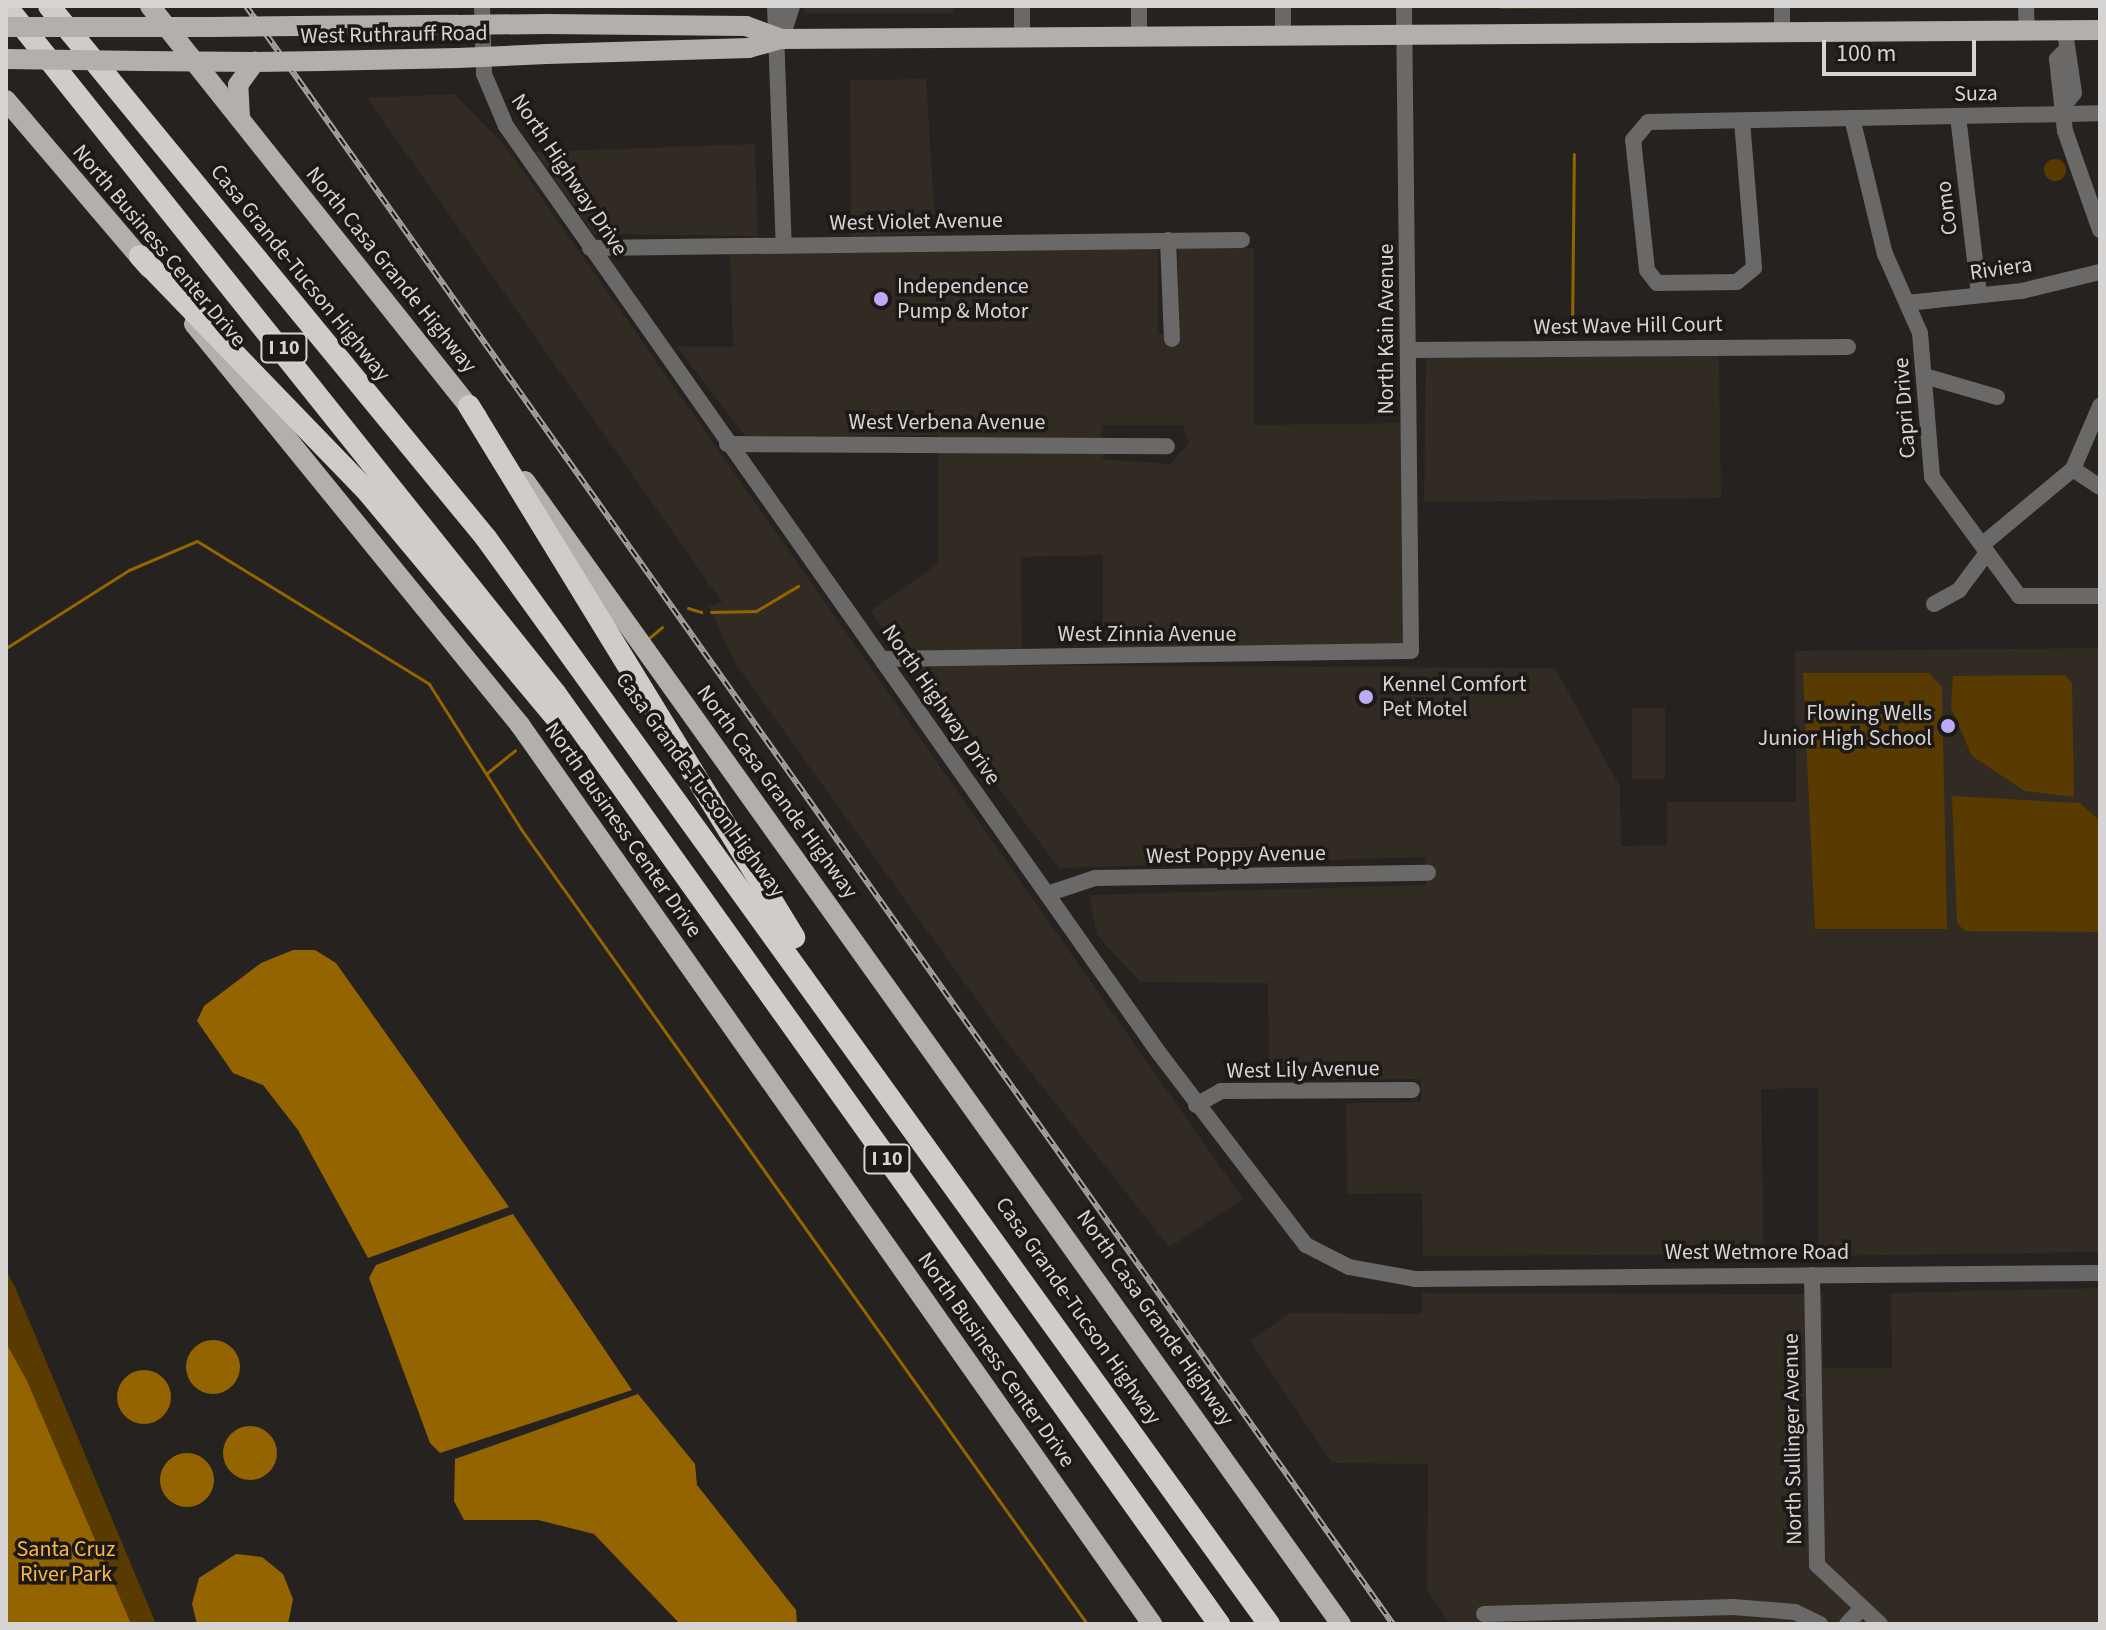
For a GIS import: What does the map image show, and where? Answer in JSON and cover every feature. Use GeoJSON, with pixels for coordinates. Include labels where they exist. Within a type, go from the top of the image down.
{"type":"FeatureCollection","features":[{"type":"Feature","properties":{"kind":"highway","name":"I 10"},"geometry":{"type":"LineString","coordinates":[[6,6],[446,549],[671,855],[1219,1624]]}},
{"type":"Feature","properties":{"kind":"highway","name":"Casa Grande-Tucson Highway"},"geometry":{"type":"LineString","coordinates":[[49,6],[486,538],[869,1061],[1269,1624]]}},
{"type":"Feature","properties":{"kind":"highway"},"geometry":{"type":"LineString","coordinates":[[140,256],[367,491],[671,855]]}},
{"type":"Feature","properties":{"kind":"highway"},"geometry":{"type":"LineString","coordinates":[[469,406],[869,1061]]}},
{"type":"Feature","properties":{"kind":"main road","name":"North Casa Grande Highway"},"geometry":{"type":"LineString","coordinates":[[150,6],[469,406],[1341,1624]]}},
{"type":"Feature","properties":{"kind":"main road","name":"West Ruthrauff Road"},"geometry":{"type":"LineString","coordinates":[[6,27],[746,26],[781,39]]}},
{"type":"Feature","properties":{"kind":"main road","name":"West Ruthrauff Road"},"geometry":{"type":"LineString","coordinates":[[6,59],[248,65],[749,48],[781,39],[1404,33],[2027,31],[2066,40],[2100,30]]}},
{"type":"Feature","properties":{"kind":"main road"},"geometry":{"type":"LineString","coordinates":[[240,118],[238,85],[248,65]]}},
{"type":"Feature","properties":{"kind":"main road","name":"North Business Center Drive"},"geometry":{"type":"LineString","coordinates":[[6,100],[140,256],[520,725],[1152,1624]]}},
{"type":"Feature","properties":{"kind":"street","name":"North Highway Drive"},"geometry":{"type":"LineString","coordinates":[[482,6],[487,86],[590,248],[1196,1105],[1306,1245],[1349,1267],[1415,1279]]}},
{"type":"Feature","properties":{"kind":"street"},"geometry":{"type":"LineString","coordinates":[[775,6],[781,39],[784,246]]}},
{"type":"Feature","properties":{"kind":"street"},"geometry":{"type":"LineString","coordinates":[[781,39],[792,6]]}},
{"type":"Feature","properties":{"kind":"street"},"geometry":{"type":"LineString","coordinates":[[1022,6],[1022,37]]}},
{"type":"Feature","properties":{"kind":"street"},"geometry":{"type":"LineString","coordinates":[[1139,6],[1139,36]]}},
{"type":"Feature","properties":{"kind":"street"},"geometry":{"type":"LineString","coordinates":[[1283,6],[1283,35]]}},
{"type":"Feature","properties":{"kind":"street","name":"North Kain Avenue"},"geometry":{"type":"LineString","coordinates":[[1404,6],[1411,651]]}},
{"type":"Feature","properties":{"kind":"street"},"geometry":{"type":"LineString","coordinates":[[1782,6],[1782,32]]}},
{"type":"Feature","properties":{"kind":"street"},"geometry":{"type":"LineString","coordinates":[[2026,6],[2027,31]]}},
{"type":"Feature","properties":{"kind":"street"},"geometry":{"type":"LineString","coordinates":[[2066,40],[2074,93],[2065,109],[2098,220]]}},
{"type":"Feature","properties":{"kind":"street","name":"Suza"},"geometry":{"type":"LineString","coordinates":[[1742,121],[1754,261],[1751,279],[1650,284],[1633,140],[1639,122],[1958,116],[2065,109],[2100,113]]}},
{"type":"Feature","properties":{"kind":"street","name":"Como"},"geometry":{"type":"LineString","coordinates":[[1958,116],[1979,295]]}},
{"type":"Feature","properties":{"kind":"street","name":"Capri Drive"},"geometry":{"type":"LineString","coordinates":[[1852,118],[1885,254],[1907,303],[1928,377],[1932,477],[2019,596],[2100,596]]}},
{"type":"Feature","properties":{"kind":"street"},"geometry":{"type":"LineString","coordinates":[[1168,240],[1172,339]]}},
{"type":"Feature","properties":{"kind":"street","name":"West Violet Avenue"},"geometry":{"type":"LineString","coordinates":[[590,248],[1242,240]]}},
{"type":"Feature","properties":{"kind":"street","name":"Riviera"},"geometry":{"type":"LineString","coordinates":[[1907,303],[1979,295],[2100,272]]}},
{"type":"Feature","properties":{"kind":"street","name":"West Wave Hill Court"},"geometry":{"type":"LineString","coordinates":[[1409,350],[1848,347]]}},
{"type":"Feature","properties":{"kind":"street"},"geometry":{"type":"LineString","coordinates":[[1928,377],[1997,397]]}},
{"type":"Feature","properties":{"kind":"street"},"geometry":{"type":"LineString","coordinates":[[1934,604],[1959,590],[1985,549],[2073,469],[2100,406]]}},
{"type":"Feature","properties":{"kind":"street","name":"West Verbena Avenue"},"geometry":{"type":"LineString","coordinates":[[727,444],[1167,446]]}},
{"type":"Feature","properties":{"kind":"street"},"geometry":{"type":"LineString","coordinates":[[2073,469],[2100,487]]}},
{"type":"Feature","properties":{"kind":"street","name":"West Zinnia Avenue"},"geometry":{"type":"LineString","coordinates":[[882,659],[1411,651]]}},
{"type":"Feature","properties":{"kind":"street","name":"West Poppy Avenue"},"geometry":{"type":"LineString","coordinates":[[1047,894],[1095,878],[1428,873]]}},
{"type":"Feature","properties":{"kind":"street","name":"West Lily Avenue"},"geometry":{"type":"LineString","coordinates":[[1196,1105],[1221,1091],[1412,1090]]}},
{"type":"Feature","properties":{"kind":"street","name":"West Wetmore Road"},"geometry":{"type":"LineString","coordinates":[[1415,1279],[2100,1273]]}},
{"type":"Feature","properties":{"kind":"street","name":"North Sullinger Avenue"},"geometry":{"type":"LineString","coordinates":[[1812,1275],[1817,1565],[1880,1624]]}},
{"type":"Feature","properties":{"kind":"street"},"geometry":{"type":"LineString","coordinates":[[1484,1614],[1733,1607],[1795,1612],[1820,1624]]}},
{"type":"Feature","properties":{"kind":"street"},"geometry":{"type":"LineString","coordinates":[[1847,1624],[1862,1608]]}},
{"type":"Feature","properties":{"kind":"shaded area"},"geometry":{"type":"Polygon","coordinates":[[[804,6],[953,6],[954,13],[804,13],[804,6]]]}},
{"type":"Feature","properties":{"kind":"shaded area"},"geometry":{"type":"Polygon","coordinates":[[[926,79],[936,234],[851,236],[850,80],[926,79]]]}},
{"type":"Feature","properties":{"kind":"shaded area"},"geometry":{"type":"Polygon","coordinates":[[[454,94],[506,147],[1243,1199],[1169,1247],[1007,1042],[735,663],[709,606],[722,602],[367,98],[454,94]]]}},
{"type":"Feature","properties":{"kind":"shaded area"},"geometry":{"type":"Polygon","coordinates":[[[755,144],[758,236],[594,234],[535,152],[755,144]]]}},
{"type":"Feature","properties":{"kind":"shaded area"},"geometry":{"type":"Polygon","coordinates":[[[1178,247],[1254,248],[1254,425],[1403,423],[1405,644],[1103,650],[1103,555],[1021,557],[1022,650],[900,651],[870,611],[938,564],[938,435],[745,436],[677,347],[733,347],[730,254],[1158,248],[1158,334],[1179,333],[1178,247]],[[1102,425],[1103,459],[1170,464],[1189,443],[1183,425],[1102,425]]]}},
{"type":"Feature","properties":{"kind":"shaded area"},"geometry":{"type":"Polygon","coordinates":[[[1719,356],[1721,498],[1424,502],[1426,358],[1719,356]]]}},
{"type":"Feature","properties":{"kind":"shaded area"},"geometry":{"type":"Polygon","coordinates":[[[2100,648],[2100,1252],[1818,1256],[1818,1088],[1761,1089],[1764,1254],[1423,1256],[1422,1193],[1347,1194],[1346,1103],[1421,1102],[1421,1079],[1269,1080],[1268,983],[1140,982],[1097,935],[1089,895],[1426,885],[1426,857],[1059,868],[906,665],[1555,668],[1620,787],[1621,846],[1667,845],[1667,802],[1796,802],[1795,651],[2100,648]]]}},
{"type":"Feature","properties":{"kind":"shaded area"},"geometry":{"type":"Polygon","coordinates":[[[1632,708],[1665,708],[1665,779],[1632,779],[1632,708]]]}},
{"type":"Feature","properties":{"kind":"shaded area"},"geometry":{"type":"Polygon","coordinates":[[[293,950],[315,950],[336,963],[509,1207],[368,1258],[298,1130],[263,1085],[233,1073],[197,1021],[204,1006],[261,963],[293,950]]]}},
{"type":"Feature","properties":{"kind":"shaded area"},"geometry":{"type":"Polygon","coordinates":[[[513,1214],[632,1390],[440,1453],[430,1443],[369,1278],[376,1265],[513,1214]]]}},
{"type":"Feature","properties":{"kind":"shaded area"},"geometry":{"type":"Polygon","coordinates":[[[2100,1288],[2100,1624],[1450,1624],[1427,1590],[1428,1464],[1332,1463],[1250,1341],[1290,1313],[1422,1314],[1422,1293],[1823,1294],[1823,1368],[1892,1368],[1891,1293],[2100,1288]]]}},
{"type":"Feature","properties":{"kind":"shaded area"},"geometry":{"type":"Polygon","coordinates":[[[213,1340],[232,1348],[240,1367],[232,1386],[213,1394],[194,1386],[186,1367],[194,1348],[213,1340]]]}},
{"type":"Feature","properties":{"kind":"shaded area","name":"Santa Cruz River Park"},"geometry":{"type":"Polygon","coordinates":[[[6,1343],[27,1381],[131,1624],[6,1624],[6,1343]]]}},
{"type":"Feature","properties":{"kind":"shaded area"},"geometry":{"type":"Polygon","coordinates":[[[144,1370],[163,1378],[171,1397],[163,1416],[144,1424],[125,1416],[117,1397],[125,1378],[144,1370]]]}},
{"type":"Feature","properties":{"kind":"shaded area"},"geometry":{"type":"Polygon","coordinates":[[[638,1394],[695,1464],[697,1485],[796,1610],[797,1624],[680,1624],[594,1534],[538,1520],[464,1520],[454,1501],[455,1459],[638,1394]]]}},
{"type":"Feature","properties":{"kind":"shaded area"},"geometry":{"type":"Polygon","coordinates":[[[250,1426],[269,1434],[277,1453],[269,1472],[250,1480],[231,1472],[223,1453],[231,1434],[250,1426]]]}},
{"type":"Feature","properties":{"kind":"shaded area"},"geometry":{"type":"Polygon","coordinates":[[[187,1453],[206,1461],[214,1480],[206,1499],[187,1507],[168,1499],[160,1480],[168,1461],[187,1453]]]}},
{"type":"Feature","properties":{"kind":"shaded area"},"geometry":{"type":"Polygon","coordinates":[[[236,1554],[262,1557],[283,1574],[293,1599],[288,1624],[197,1624],[192,1604],[199,1578],[236,1554]]]}},
{"type":"Feature","properties":{"kind":"green space"},"geometry":{"type":"Polygon","coordinates":[[[1500,6],[1601,6],[1602,8],[1500,9],[1500,6]]]}},
{"type":"Feature","properties":{"kind":"green space"},"geometry":{"type":"Polygon","coordinates":[[[2055,159],[2063,162],[2066,170],[2063,178],[2055,181],[2047,178],[2044,170],[2047,162],[2055,159]]]}},
{"type":"Feature","properties":{"kind":"green space"},"geometry":{"type":"Polygon","coordinates":[[[1803,673],[1929,673],[1942,687],[1947,929],[1815,929],[1803,673]]]}},
{"type":"Feature","properties":{"kind":"green space"},"geometry":{"type":"Polygon","coordinates":[[[2065,675],[2072,683],[2074,797],[2025,791],[1972,756],[1951,708],[1953,676],[2065,675]]]}},
{"type":"Feature","properties":{"kind":"green space"},"geometry":{"type":"Polygon","coordinates":[[[1952,796],[2080,803],[2100,821],[2100,932],[1965,931],[1957,923],[1952,796]]]}},
{"type":"Feature","properties":{"kind":"green space","name":"Santa Cruz River Park"},"geometry":{"type":"Polygon","coordinates":[[[6,1270],[15,1287],[156,1624],[6,1624],[6,1270]]]}},
{"type":"Feature","properties":{"kind":"waterway"},"geometry":{"type":"LineString","coordinates":[[1572,333],[1574,154]]}},
{"type":"Feature","properties":{"kind":"waterway"},"geometry":{"type":"LineString","coordinates":[[6,648],[129,570],[197,541],[429,684],[523,832],[1087,1624]]}},
{"type":"Feature","properties":{"kind":"waterway"},"geometry":{"type":"LineString","coordinates":[[711,612],[756,611],[798,586]]}},
{"type":"Feature","properties":{"kind":"waterway"},"geometry":{"type":"LineString","coordinates":[[688,608],[701,612]]}},
{"type":"Feature","properties":{"kind":"waterway"},"geometry":{"type":"LineString","coordinates":[[649,638],[662,627]]}},
{"type":"Feature","properties":{"kind":"waterway"},"geometry":{"type":"LineString","coordinates":[[487,773],[515,750]]}},
{"type":"Feature","properties":{"kind":"railway"},"geometry":{"type":"LineString","coordinates":[[246,6],[1393,1624]]}},
{"type":"Feature","properties":{"kind":"place","name":"Independence Pump & Motor"},"geometry":{"type":"Point","coordinates":[881,299]}},
{"type":"Feature","properties":{"kind":"place","name":"Kennel Comfort Pet Motel"},"geometry":{"type":"Point","coordinates":[1366,697]}},
{"type":"Feature","properties":{"kind":"place","name":"Flowing Wells Junior High School"},"geometry":{"type":"Point","coordinates":[1948,726]}}]}
